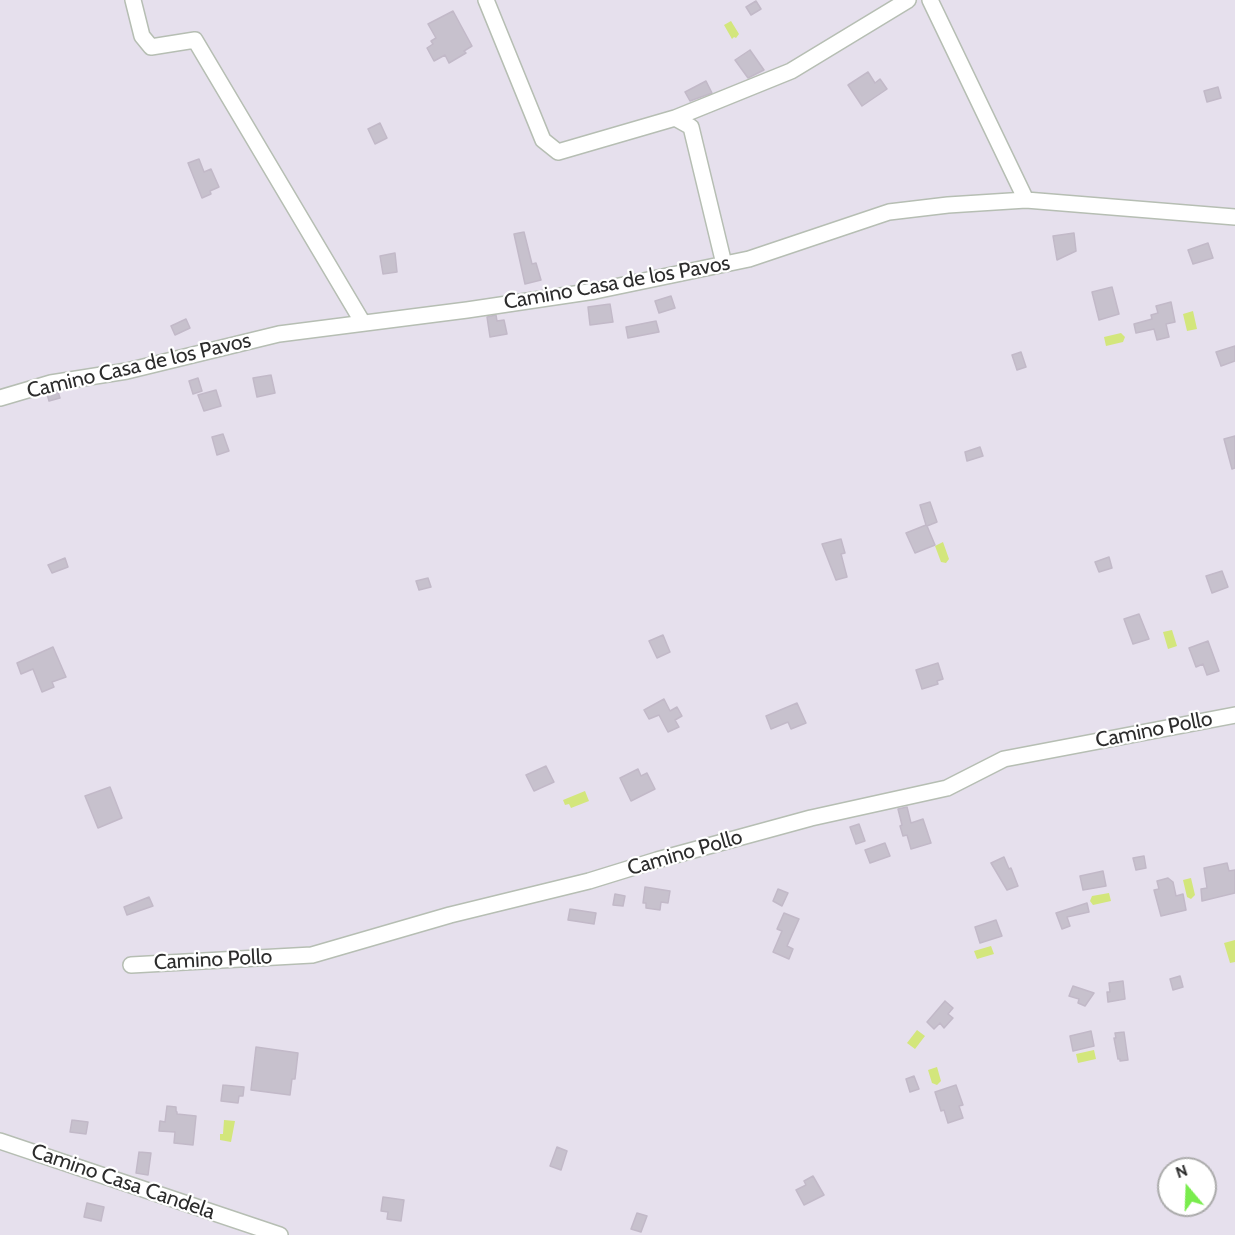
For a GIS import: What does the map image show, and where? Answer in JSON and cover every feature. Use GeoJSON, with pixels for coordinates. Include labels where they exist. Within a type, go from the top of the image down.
{"type":"FeatureCollection","features":[{"type":"Feature","properties":{"kind":"street"},"geometry":{"type":"LineString","coordinates":[[133,0],[142,36],[151,47],[195,40],[363,323]]}},
{"type":"Feature","properties":{"kind":"street"},"geometry":{"type":"LineString","coordinates":[[486,0],[543,140],[558,152],[675,118],[791,71],[908,0]]}},
{"type":"Feature","properties":{"kind":"street"},"geometry":{"type":"LineString","coordinates":[[930,0],[1026,200]]}},
{"type":"Feature","properties":{"kind":"street"},"geometry":{"type":"LineString","coordinates":[[675,118],[691,127],[724,264]]}},
{"type":"Feature","properties":{"kind":"street","name":"Camino Casa de los Pavos"},"geometry":{"type":"LineString","coordinates":[[0,398],[51,384],[128,371],[279,334],[595,291],[749,259],[889,212],[948,205],[1026,200],[1235,217]]}},
{"type":"Feature","properties":{"kind":"street","name":"Camino Pollo"},"geometry":{"type":"LineString","coordinates":[[131,965],[312,955],[450,915],[589,881],[800,821],[948,788],[1005,759],[1235,715]]}},
{"type":"Feature","properties":{"kind":"street","name":"Camino Casa Candela"},"geometry":{"type":"LineString","coordinates":[[0,1141],[280,1235]]}},
{"type":"Feature","properties":{"kind":"shaded area"},"geometry":{"type":"Polygon","coordinates":[[[731,21],[739,34],[732,39],[724,25],[731,21]]]}},
{"type":"Feature","properties":{"kind":"shaded area"},"geometry":{"type":"Polygon","coordinates":[[[1193,311],[1197,329],[1187,331],[1183,314],[1193,311]]]}},
{"type":"Feature","properties":{"kind":"shaded area"},"geometry":{"type":"Polygon","coordinates":[[[1121,333],[1125,337],[1123,342],[1106,346],[1104,337],[1121,333]]]}},
{"type":"Feature","properties":{"kind":"shaded area"},"geometry":{"type":"Polygon","coordinates":[[[943,542],[949,559],[946,563],[941,562],[935,546],[943,542]]]}},
{"type":"Feature","properties":{"kind":"shaded area"},"geometry":{"type":"Polygon","coordinates":[[[1172,630],[1177,646],[1168,649],[1163,632],[1172,630]]]}},
{"type":"Feature","properties":{"kind":"shaded area"},"geometry":{"type":"Polygon","coordinates":[[[585,791],[589,801],[571,808],[569,804],[565,805],[563,800],[585,791]]]}},
{"type":"Feature","properties":{"kind":"shaded area"},"geometry":{"type":"Polygon","coordinates":[[[1191,878],[1195,895],[1191,899],[1187,897],[1183,880],[1191,878]]]}},
{"type":"Feature","properties":{"kind":"shaded area"},"geometry":{"type":"Polygon","coordinates":[[[1109,893],[1111,901],[1093,905],[1090,901],[1092,896],[1109,893]]]}},
{"type":"Feature","properties":{"kind":"shaded area"},"geometry":{"type":"Polygon","coordinates":[[[1235,940],[1235,962],[1230,963],[1224,943],[1235,940]]]}},
{"type":"Feature","properties":{"kind":"shaded area"},"geometry":{"type":"Polygon","coordinates":[[[991,946],[994,954],[977,959],[974,951],[991,946]]]}},
{"type":"Feature","properties":{"kind":"shaded area"},"geometry":{"type":"Polygon","coordinates":[[[917,1030],[925,1036],[915,1049],[907,1043],[917,1030]]]}},
{"type":"Feature","properties":{"kind":"shaded area"},"geometry":{"type":"Polygon","coordinates":[[[1094,1050],[1096,1059],[1078,1063],[1076,1054],[1094,1050]]]}},
{"type":"Feature","properties":{"kind":"shaded area"},"geometry":{"type":"Polygon","coordinates":[[[937,1067],[941,1081],[937,1085],[932,1083],[928,1070],[937,1067]]]}},
{"type":"Feature","properties":{"kind":"shaded area"},"geometry":{"type":"Polygon","coordinates":[[[224,1120],[235,1121],[231,1142],[220,1140],[224,1120]]]}},
{"type":"Feature","properties":{"kind":"building"},"geometry":{"type":"Polygon","coordinates":[[[756,1],[761,9],[751,15],[746,7],[756,1]]]}},
{"type":"Feature","properties":{"kind":"building"},"geometry":{"type":"Polygon","coordinates":[[[453,11],[472,46],[464,51],[466,53],[449,63],[445,55],[434,61],[427,48],[436,38],[428,24],[453,11]]]}},
{"type":"Feature","properties":{"kind":"building"},"geometry":{"type":"Polygon","coordinates":[[[750,50],[764,70],[748,78],[735,60],[750,50]]]}},
{"type":"Feature","properties":{"kind":"building"},"geometry":{"type":"Polygon","coordinates":[[[868,72],[875,83],[880,79],[887,89],[862,106],[848,85],[868,72]]]}},
{"type":"Feature","properties":{"kind":"building"},"geometry":{"type":"Polygon","coordinates":[[[706,81],[712,93],[690,101],[685,92],[706,81]]]}},
{"type":"Feature","properties":{"kind":"building"},"geometry":{"type":"Polygon","coordinates":[[[1218,87],[1221,98],[1207,102],[1204,91],[1218,87]]]}},
{"type":"Feature","properties":{"kind":"building"},"geometry":{"type":"Polygon","coordinates":[[[380,123],[387,138],[375,144],[368,129],[380,123]]]}},
{"type":"Feature","properties":{"kind":"building"},"geometry":{"type":"Polygon","coordinates":[[[199,159],[204,172],[211,169],[219,187],[202,198],[188,163],[199,159]]]}},
{"type":"Feature","properties":{"kind":"building"},"geometry":{"type":"Polygon","coordinates":[[[524,232],[532,264],[536,263],[541,280],[525,284],[514,234],[524,232]]]}},
{"type":"Feature","properties":{"kind":"building"},"geometry":{"type":"Polygon","coordinates":[[[1074,233],[1076,251],[1057,260],[1053,236],[1074,233]]]}},
{"type":"Feature","properties":{"kind":"building"},"geometry":{"type":"Polygon","coordinates":[[[1208,243],[1213,258],[1193,264],[1188,250],[1208,243]]]}},
{"type":"Feature","properties":{"kind":"building"},"geometry":{"type":"Polygon","coordinates":[[[395,253],[397,272],[383,274],[380,256],[395,253]]]}},
{"type":"Feature","properties":{"kind":"building"},"geometry":{"type":"Polygon","coordinates":[[[1112,287],[1119,314],[1099,320],[1092,292],[1112,287]]]}},
{"type":"Feature","properties":{"kind":"building"},"geometry":{"type":"Polygon","coordinates":[[[671,296],[675,308],[659,313],[655,301],[671,296]]]}},
{"type":"Feature","properties":{"kind":"building"},"geometry":{"type":"Polygon","coordinates":[[[1171,302],[1175,322],[1166,324],[1169,337],[1157,340],[1154,329],[1136,333],[1134,324],[1152,319],[1151,315],[1158,313],[1156,306],[1171,302]]]}},
{"type":"Feature","properties":{"kind":"building"},"geometry":{"type":"Polygon","coordinates":[[[610,304],[613,322],[590,325],[588,307],[610,304]]]}},
{"type":"Feature","properties":{"kind":"building"},"geometry":{"type":"Polygon","coordinates":[[[496,315],[497,321],[504,320],[507,334],[490,337],[487,317],[496,315]]]}},
{"type":"Feature","properties":{"kind":"building"},"geometry":{"type":"Polygon","coordinates":[[[186,319],[190,328],[175,335],[171,326],[186,319]]]}},
{"type":"Feature","properties":{"kind":"building"},"geometry":{"type":"Polygon","coordinates":[[[656,321],[659,332],[628,338],[626,327],[656,321]]]}},
{"type":"Feature","properties":{"kind":"building"},"geometry":{"type":"Polygon","coordinates":[[[1235,346],[1235,361],[1221,366],[1216,352],[1235,346]]]}},
{"type":"Feature","properties":{"kind":"building"},"geometry":{"type":"Polygon","coordinates":[[[1021,352],[1026,367],[1017,370],[1012,355],[1021,352]]]}},
{"type":"Feature","properties":{"kind":"building"},"geometry":{"type":"Polygon","coordinates":[[[271,375],[275,393],[257,397],[253,378],[271,375]]]}},
{"type":"Feature","properties":{"kind":"building"},"geometry":{"type":"Polygon","coordinates":[[[198,378],[202,391],[193,394],[189,381],[198,378]]]}},
{"type":"Feature","properties":{"kind":"building"},"geometry":{"type":"Polygon","coordinates":[[[216,390],[221,406],[204,411],[198,395],[216,390]]]}},
{"type":"Feature","properties":{"kind":"building"},"geometry":{"type":"Polygon","coordinates":[[[58,392],[60,398],[49,401],[47,394],[58,392]]]}},
{"type":"Feature","properties":{"kind":"building"},"geometry":{"type":"Polygon","coordinates":[[[223,434],[229,451],[217,455],[212,437],[223,434]]]}},
{"type":"Feature","properties":{"kind":"building"},"geometry":{"type":"Polygon","coordinates":[[[1235,436],[1235,468],[1232,469],[1224,439],[1235,436]]]}},
{"type":"Feature","properties":{"kind":"building"},"geometry":{"type":"Polygon","coordinates":[[[980,447],[983,456],[967,461],[965,452],[980,447]]]}},
{"type":"Feature","properties":{"kind":"building"},"geometry":{"type":"Polygon","coordinates":[[[930,502],[937,522],[927,526],[935,545],[915,553],[906,533],[926,525],[920,505],[930,502]]]}},
{"type":"Feature","properties":{"kind":"building"},"geometry":{"type":"Polygon","coordinates":[[[841,539],[845,553],[841,554],[847,577],[836,580],[822,544],[841,539]]]}},
{"type":"Feature","properties":{"kind":"building"},"geometry":{"type":"Polygon","coordinates":[[[1109,557],[1112,568],[1099,572],[1095,562],[1109,557]]]}},
{"type":"Feature","properties":{"kind":"building"},"geometry":{"type":"Polygon","coordinates":[[[65,558],[68,567],[52,573],[48,565],[65,558]]]}},
{"type":"Feature","properties":{"kind":"building"},"geometry":{"type":"Polygon","coordinates":[[[1222,571],[1228,587],[1212,593],[1206,576],[1222,571]]]}},
{"type":"Feature","properties":{"kind":"building"},"geometry":{"type":"Polygon","coordinates":[[[428,578],[431,587],[419,590],[416,581],[428,578]]]}},
{"type":"Feature","properties":{"kind":"building"},"geometry":{"type":"Polygon","coordinates":[[[1139,614],[1149,639],[1133,644],[1124,619],[1139,614]]]}},
{"type":"Feature","properties":{"kind":"building"},"geometry":{"type":"Polygon","coordinates":[[[663,635],[670,652],[657,658],[649,641],[663,635]]]}},
{"type":"Feature","properties":{"kind":"building"},"geometry":{"type":"Polygon","coordinates":[[[1208,641],[1219,671],[1207,675],[1203,664],[1196,667],[1189,648],[1208,641]]]}},
{"type":"Feature","properties":{"kind":"building"},"geometry":{"type":"Polygon","coordinates":[[[53,647],[66,677],[52,682],[54,687],[42,692],[33,669],[21,674],[17,663],[53,647]]]}},
{"type":"Feature","properties":{"kind":"building"},"geometry":{"type":"Polygon","coordinates":[[[938,663],[943,679],[937,681],[938,684],[922,689],[916,670],[938,663]]]}},
{"type":"Feature","properties":{"kind":"building"},"geometry":{"type":"Polygon","coordinates":[[[664,699],[670,711],[677,707],[682,716],[675,720],[679,727],[668,732],[659,715],[649,719],[644,710],[664,699]]]}},
{"type":"Feature","properties":{"kind":"building"},"geometry":{"type":"Polygon","coordinates":[[[797,703],[806,723],[791,729],[788,722],[771,729],[766,716],[797,703]]]}},
{"type":"Feature","properties":{"kind":"building"},"geometry":{"type":"Polygon","coordinates":[[[546,766],[554,782],[534,791],[526,775],[546,766]]]}},
{"type":"Feature","properties":{"kind":"building"},"geometry":{"type":"Polygon","coordinates":[[[638,769],[641,776],[647,773],[655,789],[631,801],[620,778],[638,769]]]}},
{"type":"Feature","properties":{"kind":"building"},"geometry":{"type":"Polygon","coordinates":[[[110,787],[122,818],[98,828],[85,796],[110,787]]]}},
{"type":"Feature","properties":{"kind":"building"},"geometry":{"type":"Polygon","coordinates":[[[907,807],[911,823],[923,819],[931,843],[911,849],[907,835],[903,836],[898,809],[907,807]]]}},
{"type":"Feature","properties":{"kind":"building"},"geometry":{"type":"Polygon","coordinates":[[[859,824],[865,841],[856,844],[850,827],[859,824]]]}},
{"type":"Feature","properties":{"kind":"building"},"geometry":{"type":"Polygon","coordinates":[[[885,843],[890,856],[870,863],[865,850],[885,843]]]}},
{"type":"Feature","properties":{"kind":"building"},"geometry":{"type":"Polygon","coordinates":[[[1144,856],[1146,868],[1136,870],[1133,858],[1144,856]]]}},
{"type":"Feature","properties":{"kind":"building"},"geometry":{"type":"Polygon","coordinates":[[[1004,857],[1018,886],[1007,890],[991,863],[1004,857]]]}},
{"type":"Feature","properties":{"kind":"building"},"geometry":{"type":"Polygon","coordinates":[[[1227,863],[1229,871],[1235,870],[1235,893],[1202,901],[1201,889],[1207,888],[1204,868],[1227,863]]]}},
{"type":"Feature","properties":{"kind":"building"},"geometry":{"type":"Polygon","coordinates":[[[1103,871],[1106,886],[1083,890],[1080,876],[1103,871]]]}},
{"type":"Feature","properties":{"kind":"building"},"geometry":{"type":"Polygon","coordinates":[[[1168,878],[1173,882],[1176,896],[1183,894],[1186,910],[1161,916],[1154,890],[1159,889],[1157,881],[1168,878]]]}},
{"type":"Feature","properties":{"kind":"building"},"geometry":{"type":"Polygon","coordinates":[[[645,887],[670,891],[668,903],[661,902],[660,910],[646,908],[646,903],[643,903],[645,887]]]}},
{"type":"Feature","properties":{"kind":"building"},"geometry":{"type":"Polygon","coordinates":[[[778,889],[788,893],[782,906],[773,901],[778,889]]]}},
{"type":"Feature","properties":{"kind":"building"},"geometry":{"type":"Polygon","coordinates":[[[615,894],[625,896],[623,906],[613,905],[615,894]]]}},
{"type":"Feature","properties":{"kind":"building"},"geometry":{"type":"Polygon","coordinates":[[[149,897],[153,906],[127,915],[124,907],[149,897]]]}},
{"type":"Feature","properties":{"kind":"building"},"geometry":{"type":"Polygon","coordinates":[[[1087,903],[1089,912],[1067,917],[1070,926],[1062,929],[1056,913],[1087,903]]]}},
{"type":"Feature","properties":{"kind":"building"},"geometry":{"type":"Polygon","coordinates":[[[570,909],[596,913],[594,924],[568,920],[570,909]]]}},
{"type":"Feature","properties":{"kind":"building"},"geometry":{"type":"Polygon","coordinates":[[[784,913],[799,919],[787,946],[793,949],[789,959],[773,952],[782,931],[777,929],[784,913]]]}},
{"type":"Feature","properties":{"kind":"building"},"geometry":{"type":"Polygon","coordinates":[[[996,920],[1002,936],[980,943],[975,927],[996,920]]]}},
{"type":"Feature","properties":{"kind":"building"},"geometry":{"type":"Polygon","coordinates":[[[1180,976],[1183,987],[1173,990],[1170,979],[1180,976]]]}},
{"type":"Feature","properties":{"kind":"building"},"geometry":{"type":"Polygon","coordinates":[[[1123,981],[1125,999],[1108,1002],[1109,983],[1123,981]]]}},
{"type":"Feature","properties":{"kind":"building"},"geometry":{"type":"Polygon","coordinates":[[[1073,986],[1094,993],[1085,1006],[1078,1003],[1079,999],[1069,996],[1073,986]]]}},
{"type":"Feature","properties":{"kind":"building"},"geometry":{"type":"Polygon","coordinates":[[[945,1001],[953,1008],[948,1014],[953,1018],[944,1028],[940,1023],[934,1029],[927,1022],[945,1001]]]}},
{"type":"Feature","properties":{"kind":"building"},"geometry":{"type":"Polygon","coordinates":[[[1091,1031],[1094,1046],[1073,1051],[1070,1036],[1091,1031]]]}},
{"type":"Feature","properties":{"kind":"building"},"geometry":{"type":"Polygon","coordinates":[[[1124,1032],[1128,1060],[1120,1061],[1114,1038],[1116,1038],[1115,1033],[1124,1032]]]}},
{"type":"Feature","properties":{"kind":"building"},"geometry":{"type":"Polygon","coordinates":[[[256,1047],[298,1053],[295,1079],[292,1079],[290,1095],[251,1090],[256,1047]]]}},
{"type":"Feature","properties":{"kind":"building"},"geometry":{"type":"Polygon","coordinates":[[[914,1076],[919,1089],[910,1092],[906,1079],[914,1076]]]}},
{"type":"Feature","properties":{"kind":"building"},"geometry":{"type":"Polygon","coordinates":[[[223,1085],[244,1087],[243,1096],[239,1096],[238,1103],[221,1101],[223,1085]]]}},
{"type":"Feature","properties":{"kind":"building"},"geometry":{"type":"Polygon","coordinates":[[[956,1085],[963,1105],[959,1106],[963,1118],[948,1123],[944,1110],[941,1111],[935,1092],[956,1085]]]}},
{"type":"Feature","properties":{"kind":"building"},"geometry":{"type":"Polygon","coordinates":[[[167,1106],[176,1107],[177,1114],[196,1116],[193,1145],[174,1143],[175,1132],[159,1131],[160,1121],[165,1122],[167,1106]]]}},
{"type":"Feature","properties":{"kind":"building"},"geometry":{"type":"Polygon","coordinates":[[[72,1120],[88,1122],[86,1134],[70,1132],[72,1120]]]}},
{"type":"Feature","properties":{"kind":"building"},"geometry":{"type":"Polygon","coordinates":[[[557,1147],[567,1151],[561,1170],[550,1166],[557,1147]]]}},
{"type":"Feature","properties":{"kind":"building"},"geometry":{"type":"Polygon","coordinates":[[[139,1152],[151,1153],[148,1175],[136,1173],[139,1152]]]}},
{"type":"Feature","properties":{"kind":"building"},"geometry":{"type":"Polygon","coordinates":[[[813,1176],[824,1195],[804,1205],[796,1190],[806,1185],[804,1181],[813,1176]]]}},
{"type":"Feature","properties":{"kind":"building"},"geometry":{"type":"Polygon","coordinates":[[[383,1197],[404,1200],[401,1221],[387,1219],[388,1212],[381,1211],[383,1197]]]}},
{"type":"Feature","properties":{"kind":"building"},"geometry":{"type":"Polygon","coordinates":[[[87,1203],[104,1207],[101,1221],[84,1217],[87,1203]]]}},
{"type":"Feature","properties":{"kind":"building"},"geometry":{"type":"Polygon","coordinates":[[[637,1213],[647,1216],[641,1232],[631,1229],[637,1213]]]}}]}
